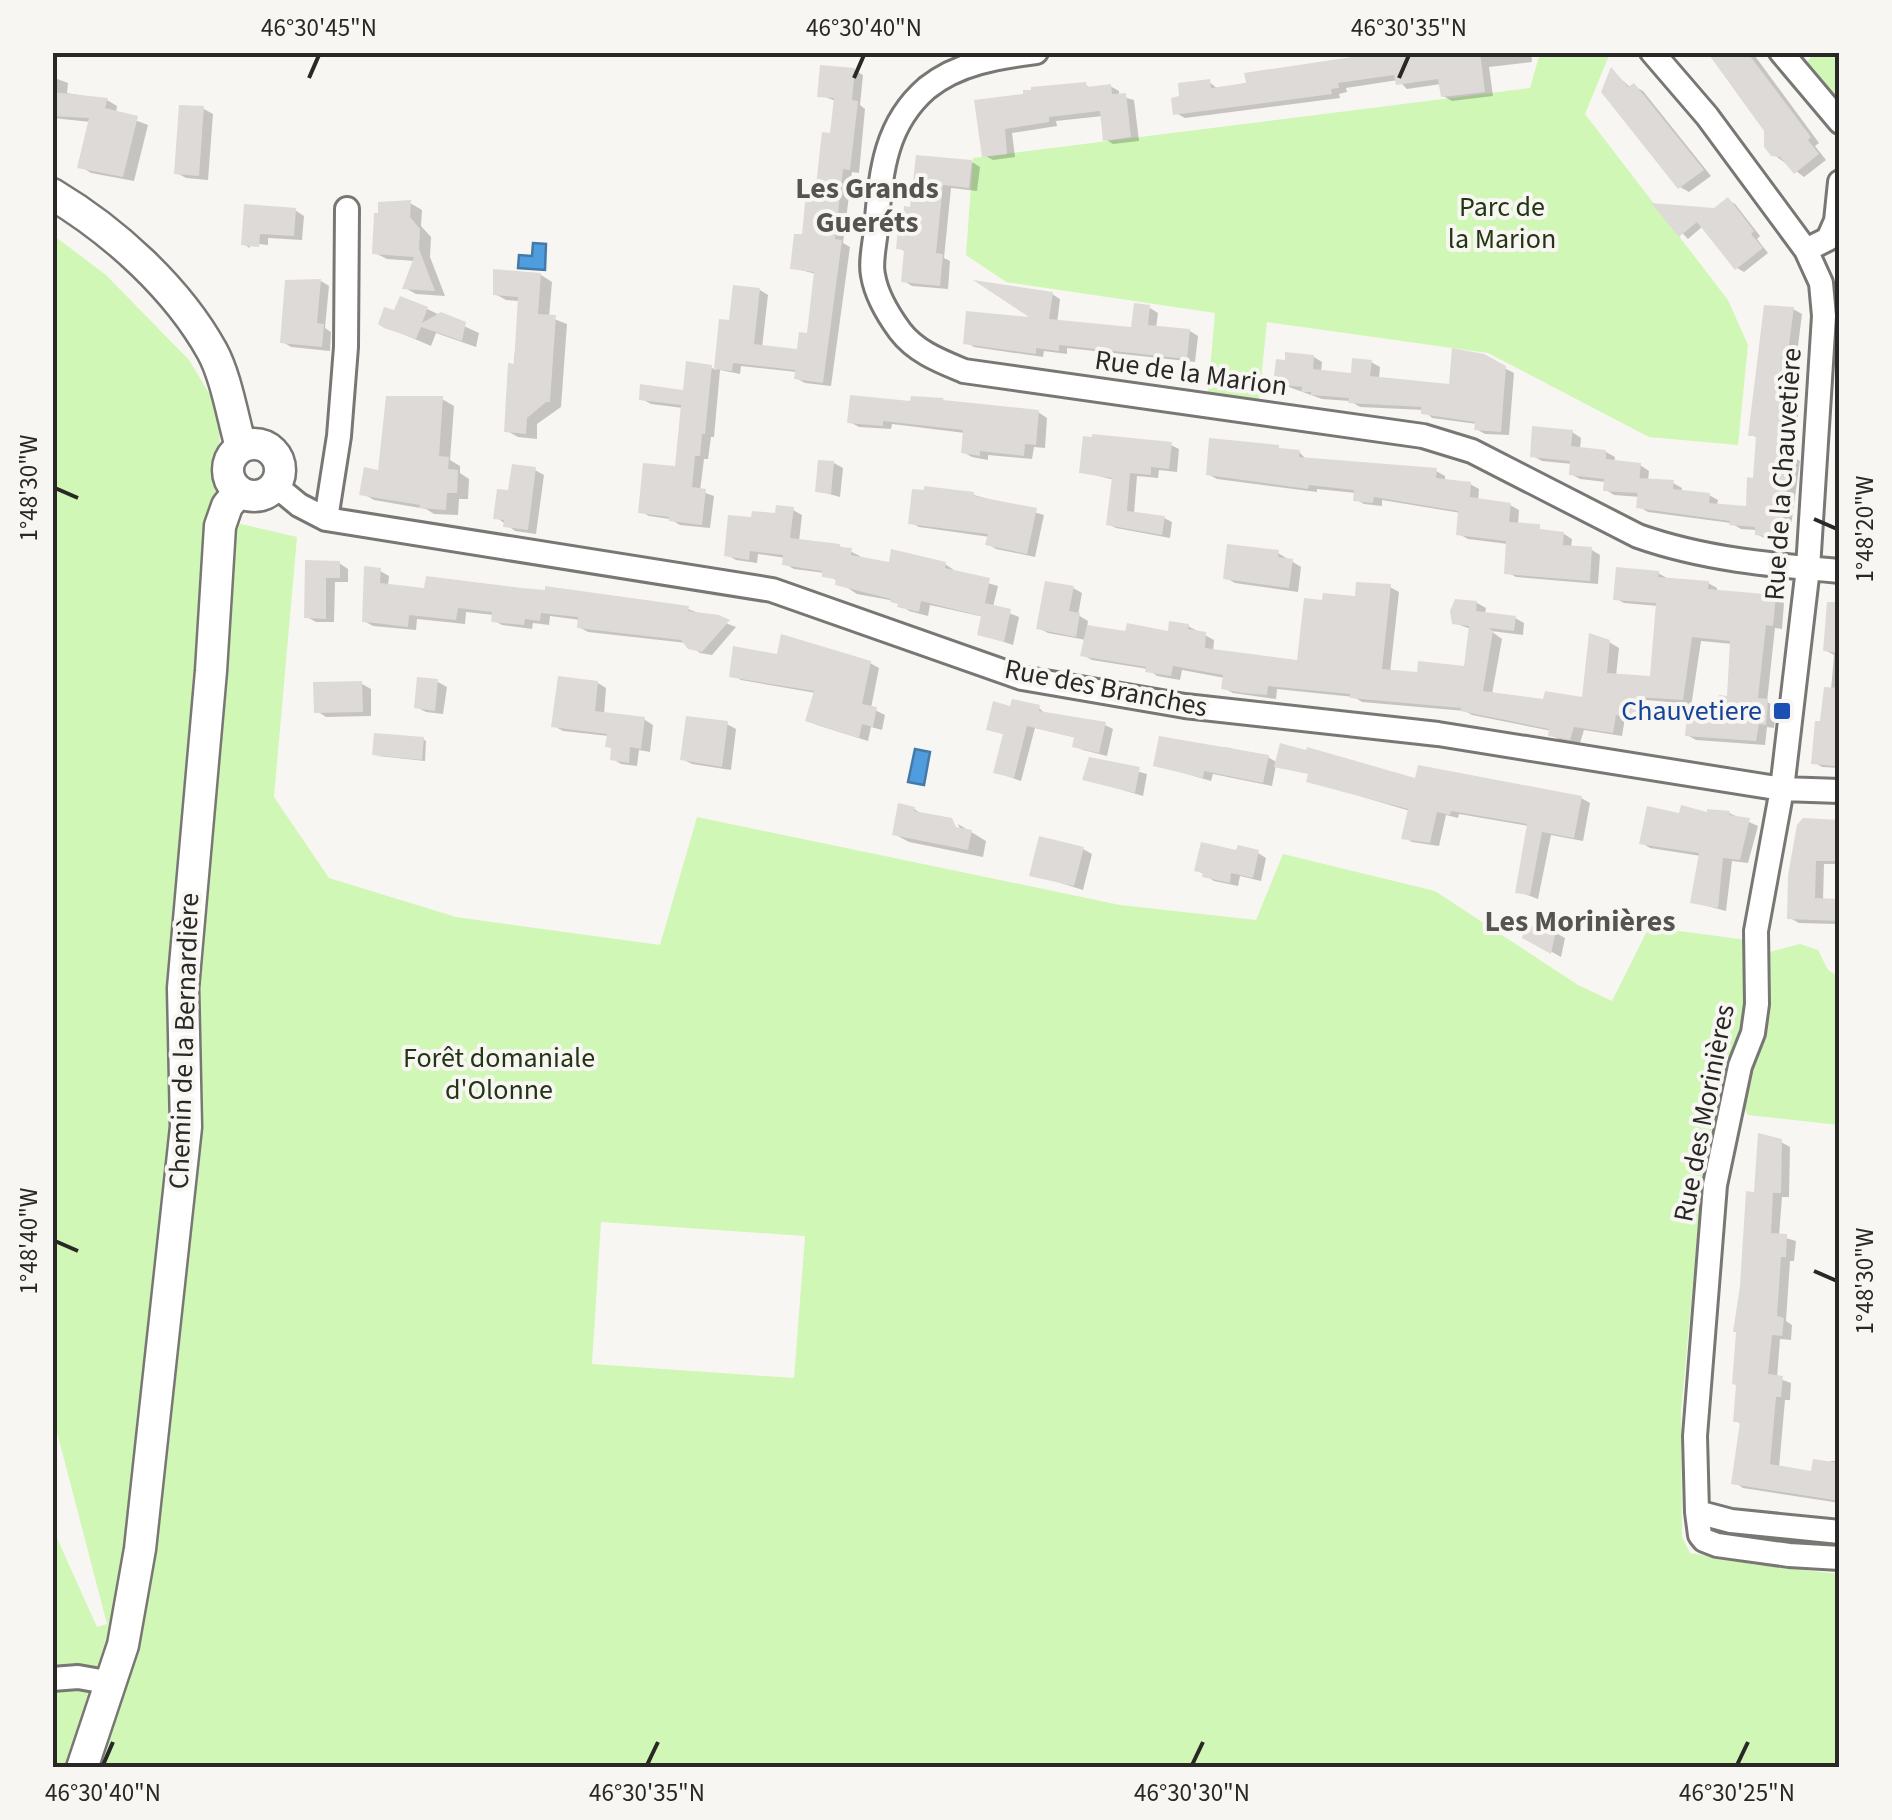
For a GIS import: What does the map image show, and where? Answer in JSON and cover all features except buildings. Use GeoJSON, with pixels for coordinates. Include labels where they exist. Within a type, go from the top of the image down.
{"type":"FeatureCollection","features":[{"type":"Feature","properties":{"kind":"street","name":"Rue de la Marion"},"geometry":{"type":"LineString","coordinates":[[1036,52],[960,68],[928,88],[889,138],[882,168],[872,274],[884,305],[901,332],[925,354],[964,371],[1423,436],[1472,451],[1638,536],[1662,544],[1710,557],[1840,571]]}},
{"type":"Feature","properties":{"kind":"street"},"geometry":{"type":"LineString","coordinates":[[1652,52],[1707,116],[1806,250],[1828,239],[1836,221],[1840,182]]}},
{"type":"Feature","properties":{"kind":"street"},"geometry":{"type":"LineString","coordinates":[[1780,52],[1840,122]]}},
{"type":"Feature","properties":{"kind":"street"},"geometry":{"type":"LineString","coordinates":[[52,194],[129,250],[186,312],[214,354],[241,448]]}},
{"type":"Feature","properties":{"kind":"street"},"geometry":{"type":"LineString","coordinates":[[326,519],[339,436],[346,348],[347,209]]}},
{"type":"Feature","properties":{"kind":"street","name":"Rue de la Chauvetière"},"geometry":{"type":"LineString","coordinates":[[1782,788],[1808,568],[1824,316],[1830,281],[1806,250]]}},
{"type":"Feature","properties":{"kind":"street"},"geometry":{"type":"LineString","coordinates":[[255,444],[268,448],[278,458],[281,472],[276,486],[265,494],[239,492],[229,477],[230,460],[241,448],[255,444]]}},
{"type":"Feature","properties":{"kind":"street","name":"Rue des Branches"},"geometry":{"type":"LineString","coordinates":[[276,486],[299,505],[326,519],[772,590],[1022,678],[1186,706],[1438,734],[1782,788],[1840,791]]}},
{"type":"Feature","properties":{"kind":"street","name":"Chemin de la Bernardière"},"geometry":{"type":"LineString","coordinates":[[82,1768],[112,1683],[132,1604],[140,1550],[186,1127],[183,988],[220,526],[227,506],[239,492]]}},
{"type":"Feature","properties":{"kind":"street","name":"Rue des Morinières"},"geometry":{"type":"LineString","coordinates":[[1697,1512],[1695,1436],[1715,1184],[1740,1066],[1753,1032],[1758,1004],[1756,931],[1782,788]]}},
{"type":"Feature","properties":{"kind":"street"},"geometry":{"type":"LineString","coordinates":[[1840,1532],[1731,1521],[1697,1512],[1700,1534],[1709,1543],[1840,1558]]}},
{"type":"Feature","properties":{"kind":"street"},"geometry":{"type":"LineString","coordinates":[[52,1680],[78,1677],[112,1683]]}},
{"type":"Feature","properties":{"kind":"green space","name":"Parc de la Marion"},"geometry":{"type":"Polygon","coordinates":[[[1540,53],[1610,53],[1585,114],[1728,300],[1748,345],[1738,445],[1649,437],[1488,353],[1267,322],[1259,399],[1208,393],[1215,313],[1006,282],[966,255],[973,158],[1530,88],[1540,53]]]}},
{"type":"Feature","properties":{"kind":"green space"},"geometry":{"type":"Polygon","coordinates":[[[1814,53],[1839,53],[1838,94],[1828,94],[1805,65],[1814,53]]]}},
{"type":"Feature","properties":{"kind":"green space","name":"Forêt domaniale d'Olonne"},"geometry":{"type":"Polygon","coordinates":[[[53,235],[106,275],[189,360],[221,413],[215,518],[297,537],[274,797],[329,878],[456,917],[660,945],[697,817],[1120,905],[1256,920],[1283,854],[1435,891],[1578,985],[1612,1001],[1649,927],[1747,940],[1752,977],[1743,1033],[1707,1147],[1699,1218],[1681,1412],[1682,1537],[1690,1553],[1839,1574],[1839,1767],[53,1767],[52,1527],[97,1627],[107,1624],[52,1413],[53,235]],[[601,1222],[592,1364],[794,1378],[805,1236],[601,1222]]]}},
{"type":"Feature","properties":{"kind":"green space"},"geometry":{"type":"Polygon","coordinates":[[[1800,944],[1818,950],[1828,970],[1839,977],[1839,1125],[1748,1115],[1742,1104],[1762,970],[1770,952],[1800,944]]]}},
{"type":"Feature","properties":{"kind":"water"},"geometry":{"type":"Polygon","coordinates":[[[533,243],[546,244],[545,270],[518,268],[519,255],[532,256],[533,243]]]}},
{"type":"Feature","properties":{"kind":"water"},"geometry":{"type":"Polygon","coordinates":[[[915,749],[930,752],[924,785],[908,782],[915,749]]]}},
{"type":"Feature","properties":{"kind":"place","name":"Chauvetiere"},"geometry":{"type":"Point","coordinates":[1782,711]}},
{"type":"Feature","properties":{"kind":"district","name":"Les Grands Gueréts"},"geometry":{"type":"Point","coordinates":[867,205]}},
{"type":"Feature","properties":{"kind":"district","name":"Les Morinières"},"geometry":{"type":"Point","coordinates":[1580,921]}}]}
